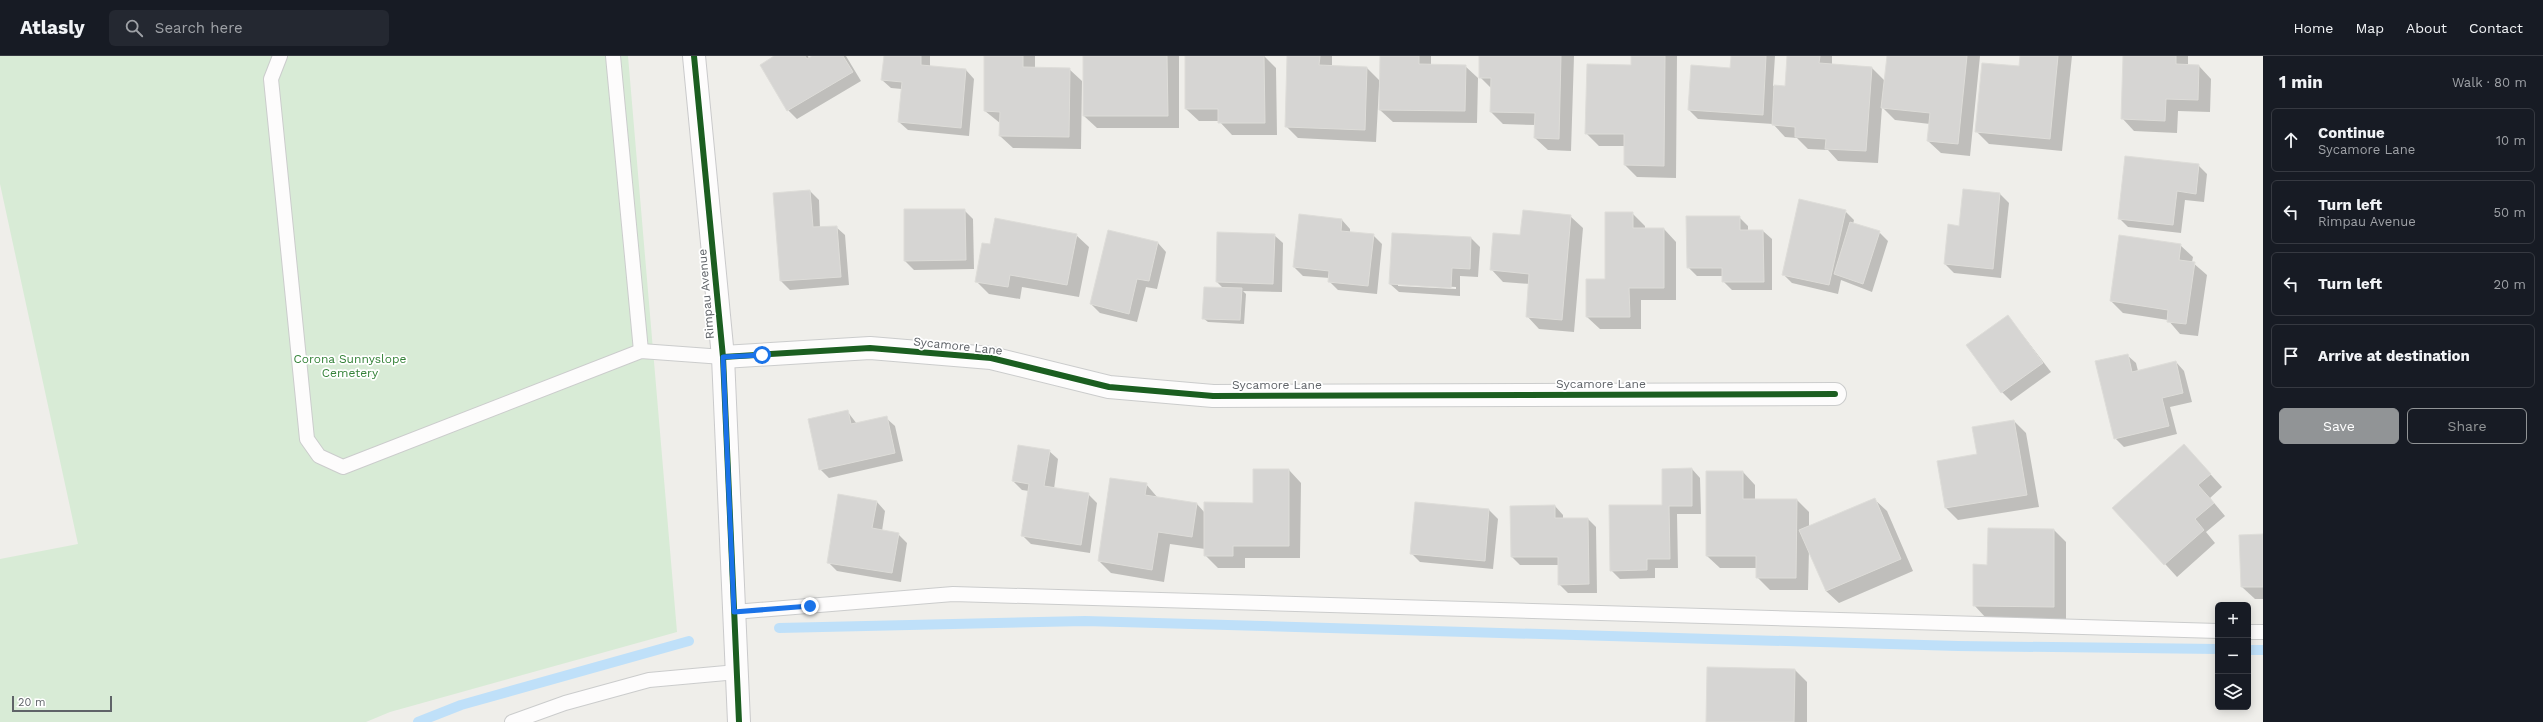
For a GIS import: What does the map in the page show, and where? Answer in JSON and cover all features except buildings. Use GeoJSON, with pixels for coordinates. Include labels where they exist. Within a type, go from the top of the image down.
{"type":"FeatureCollection","features":[{"type":"Feature","properties":{"kind":"street","name":"Rimpau Avenue"},"geometry":{"type":"LineString","coordinates":[[694,56],[723,357],[739,722]]}},
{"type":"Feature","properties":{"kind":"street","name":"Sycamore Lane"},"geometry":{"type":"LineString","coordinates":[[723,357],[870,348],[990,358],[1109,387],[1213,396],[1835,394]]}},
{"type":"Feature","properties":{"kind":"lane"},"geometry":{"type":"LineString","coordinates":[[280,56],[271,79],[272,94],[307,439],[319,456],[343,467],[641,351],[723,357]]}},
{"type":"Feature","properties":{"kind":"lane"},"geometry":{"type":"LineString","coordinates":[[613,56],[641,351]]}},
{"type":"Feature","properties":{"kind":"lane"},"geometry":{"type":"LineString","coordinates":[[734,612],[953,594],[2215,631]]}},
{"type":"Feature","properties":{"kind":"lane"},"geometry":{"type":"LineString","coordinates":[[2251,632],[2263,632]]}},
{"type":"Feature","properties":{"kind":"lane"},"geometry":{"type":"LineString","coordinates":[[512,722],[565,703],[649,680],[737,672]]}},
{"type":"Feature","properties":{"kind":"green space","name":"Corona Sunnyslope Cemetery"},"geometry":{"type":"Polygon","coordinates":[[[0,56],[628,56],[677,632],[390,712],[366,722],[0,722],[0,559],[78,544],[0,184],[0,56]]]}},
{"type":"Feature","properties":{"kind":"waterway"},"geometry":{"type":"LineString","coordinates":[[779,628],[1085,621],[1958,646],[2215,649]]}},
{"type":"Feature","properties":{"kind":"waterway"},"geometry":{"type":"LineString","coordinates":[[418,722],[461,705],[689,641]]}},
{"type":"Feature","properties":{"kind":"waterway"},"geometry":{"type":"LineString","coordinates":[[2251,650],[2263,650]]}},
{"type":"Feature","properties":{"kind":"cycle path"},"geometry":{"type":"LineString","coordinates":[[694,56],[723,357],[739,722]]}},
{"type":"Feature","properties":{"kind":"cycle path"},"geometry":{"type":"LineString","coordinates":[[723,357],[870,348],[991,358],[1109,387],[1213,396],[1835,394]]}},
{"type":"Feature","properties":{"kind":"route"},"geometry":{"type":"LineString","coordinates":[[762,355],[723,357],[734,612],[810,606]]}}]}
